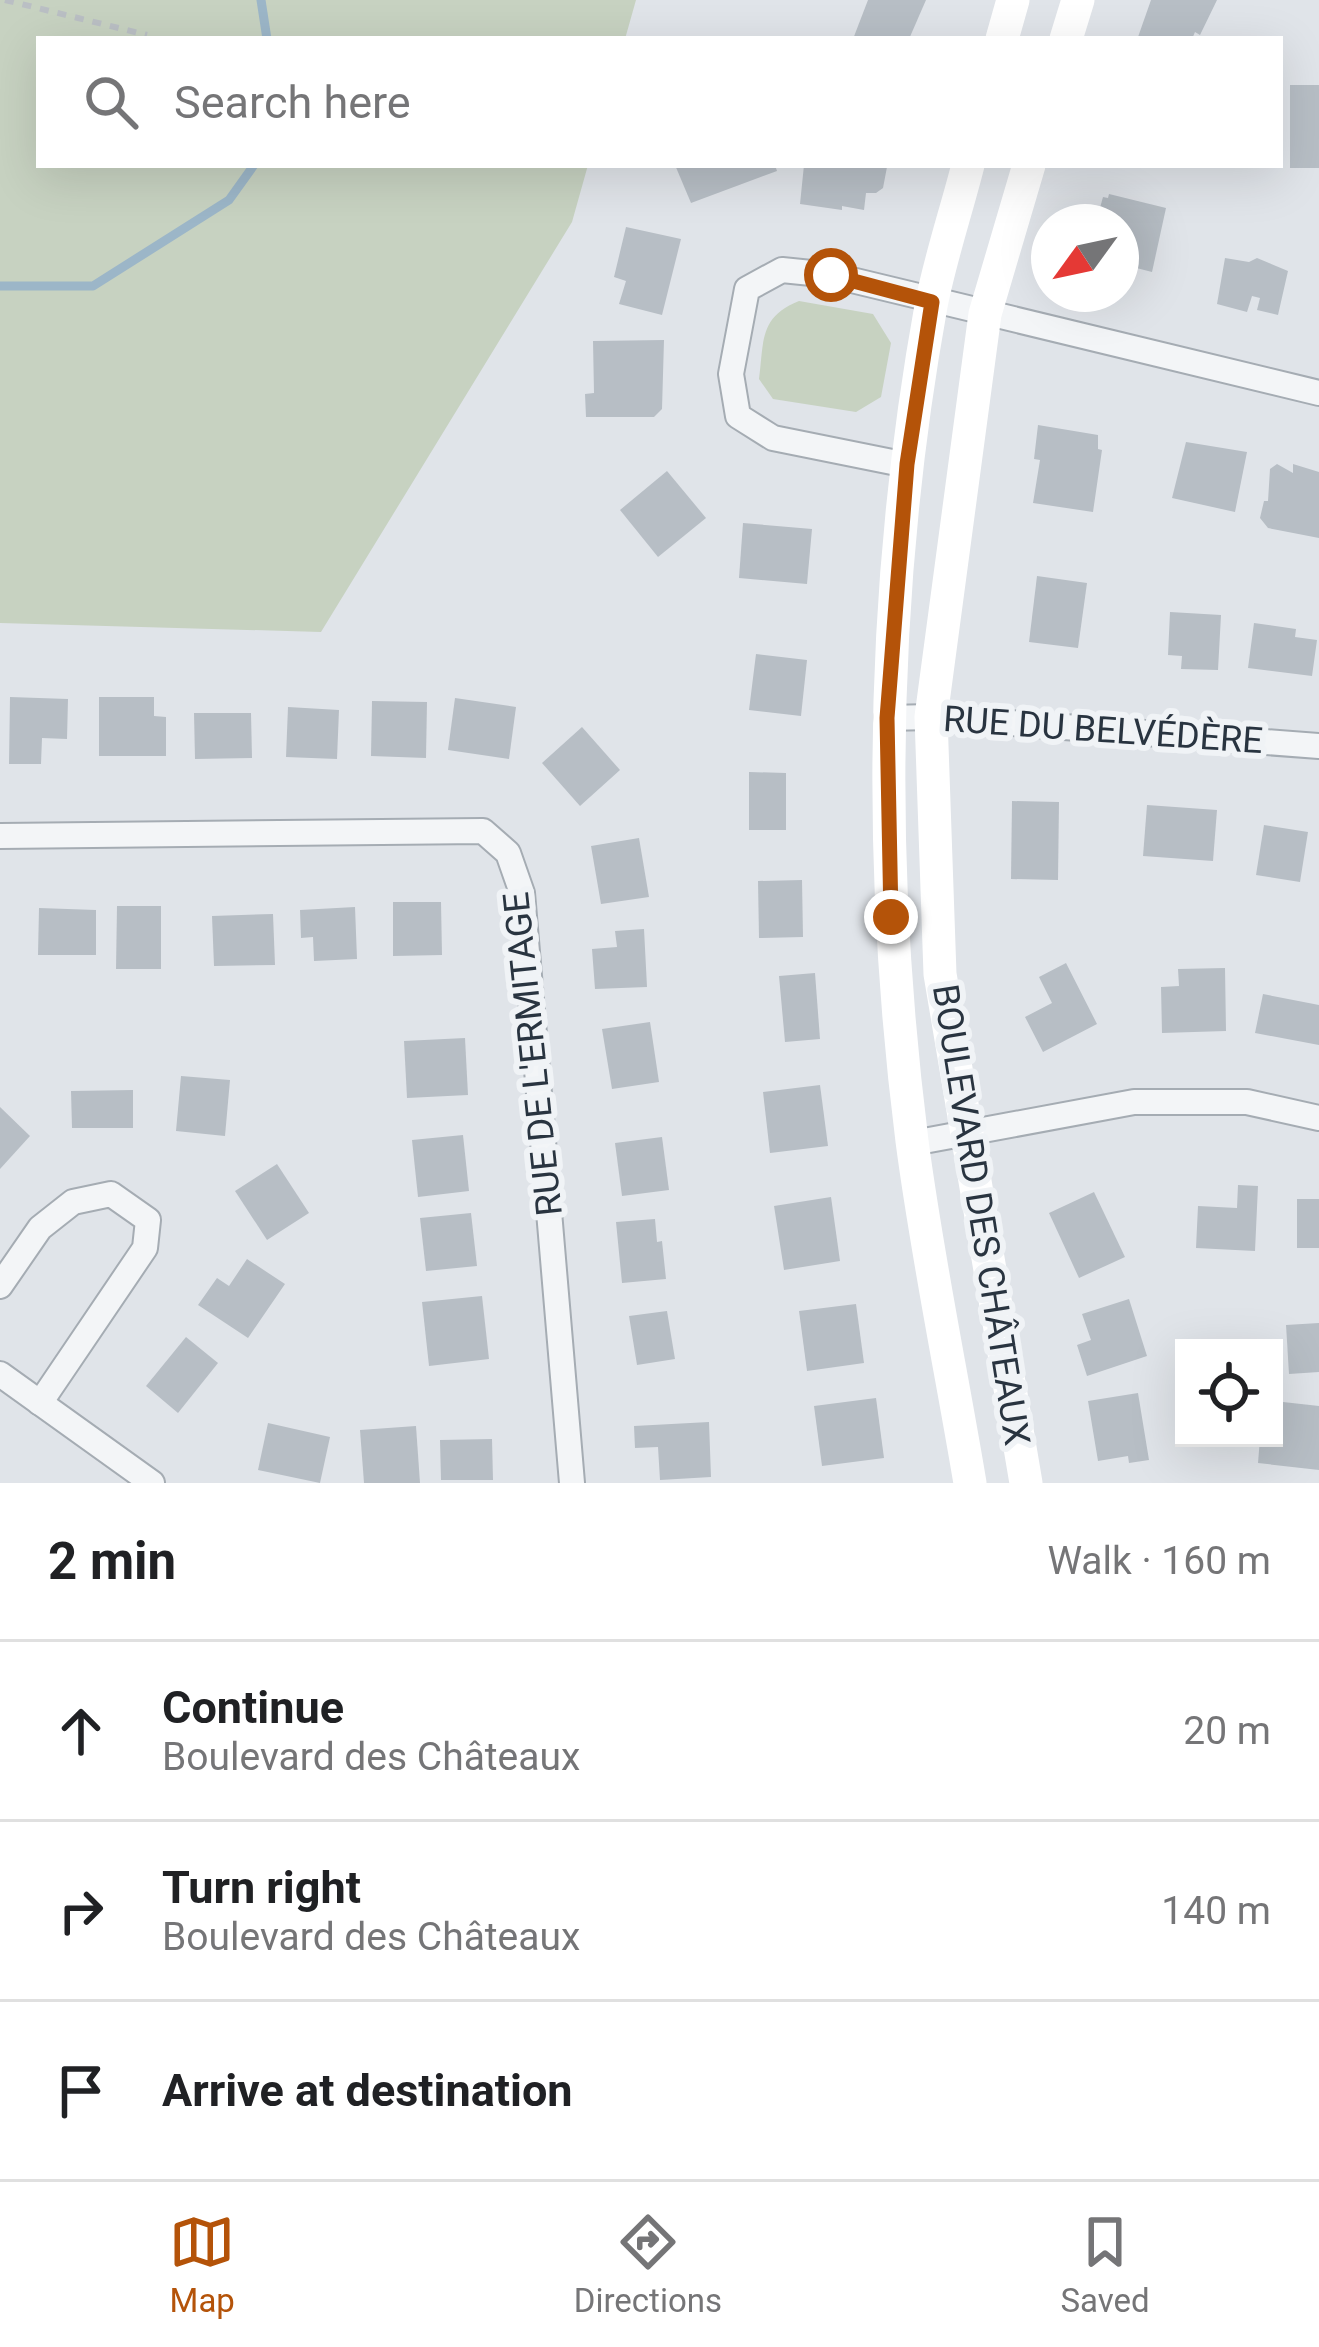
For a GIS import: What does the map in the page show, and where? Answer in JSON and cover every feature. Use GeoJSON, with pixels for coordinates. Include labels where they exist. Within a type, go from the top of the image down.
{"type":"FeatureCollection","features":[{"type":"Feature","properties":{"kind":"street"},"geometry":{"type":"LineString","coordinates":[[1003,36],[1013,0]]}},
{"type":"Feature","properties":{"kind":"street"},"geometry":{"type":"LineString","coordinates":[[1067,36],[1078,0]]}},
{"type":"Feature","properties":{"kind":"street","name":"BOULEVARD DES CHÂTEAUX"},"geometry":{"type":"LineString","coordinates":[[967,168],[932,302],[907,464],[887,718],[891,917],[913,1142],[970,1483]]}},
{"type":"Feature","properties":{"kind":"street","name":"BOULEVARD DES CHÂTEAUX"},"geometry":{"type":"LineString","coordinates":[[1026,1483],[940,974],[931,718],[985,314],[1028,168]]}},
{"type":"Feature","properties":{"kind":"street"},"geometry":{"type":"LineString","coordinates":[[907,464],[773,438],[738,416],[731,374],[747,290],[782,270],[831,275],[1319,393]]}},
{"type":"Feature","properties":{"kind":"street","name":"RUE DU BELVÉDÈRE"},"geometry":{"type":"LineString","coordinates":[[887,718],[1319,746]]}},
{"type":"Feature","properties":{"kind":"street","name":"RUE DE L'ERMITAGE"},"geometry":{"type":"LineString","coordinates":[[0,836],[483,831],[508,853],[522,893],[572,1483]]}},
{"type":"Feature","properties":{"kind":"street"},"geometry":{"type":"LineString","coordinates":[[913,1142],[1134,1102],[1247,1102],[1319,1118]]}},
{"type":"Feature","properties":{"kind":"street"},"geometry":{"type":"LineString","coordinates":[[0,1286],[40,1228],[73,1202],[111,1194],[148,1220],[145,1248],[40,1403]]}},
{"type":"Feature","properties":{"kind":"street"},"geometry":{"type":"LineString","coordinates":[[0,1374],[152,1483]]}},
{"type":"Feature","properties":{"kind":"path"},"geometry":{"type":"LineString","coordinates":[[5,0],[147,35]]}},
{"type":"Feature","properties":{"kind":"green space"},"geometry":{"type":"Polygon","coordinates":[[[0,0],[636,0],[626,36],[36,36],[36,168],[587,168],[572,222],[321,632],[0,623],[0,0]]]}},
{"type":"Feature","properties":{"kind":"green space"},"geometry":{"type":"Polygon","coordinates":[[[799,301],[873,314],[891,343],[881,397],[856,412],[773,399],[759,379],[763,342],[777,315],[799,301]]]}},
{"type":"Feature","properties":{"kind":"building"},"geometry":{"type":"Polygon","coordinates":[[[868,0],[926,0],[910,36],[854,36],[868,0]]]}},
{"type":"Feature","properties":{"kind":"building"},"geometry":{"type":"Polygon","coordinates":[[[1151,0],[1217,0],[1200,35],[1138,36],[1151,0]]]}},
{"type":"Feature","properties":{"kind":"building"},"geometry":{"type":"Polygon","coordinates":[[[1290,85],[1319,85],[1319,168],[1290,168],[1290,85]]]}},
{"type":"Feature","properties":{"kind":"building"},"geometry":{"type":"Polygon","coordinates":[[[676,168],[776,168],[777,171],[691,203],[676,168]]]}},
{"type":"Feature","properties":{"kind":"building"},"geometry":{"type":"Polygon","coordinates":[[[804,168],[887,168],[883,188],[866,193],[864,210],[800,204],[804,168]]]}},
{"type":"Feature","properties":{"kind":"building"},"geometry":{"type":"Polygon","coordinates":[[[1109,194],[1166,208],[1152,272],[1139,269],[1139,204],[1101,204],[1103,197],[1109,194]]]}},
{"type":"Feature","properties":{"kind":"building"},"geometry":{"type":"Polygon","coordinates":[[[626,227],[681,239],[662,315],[619,304],[626,281],[614,277],[626,227]]]}},
{"type":"Feature","properties":{"kind":"building"},"geometry":{"type":"Polygon","coordinates":[[[1225,258],[1249,262],[1257,258],[1288,271],[1278,315],[1257,310],[1260,298],[1252,296],[1247,312],[1217,304],[1225,258]]]}},
{"type":"Feature","properties":{"kind":"building"},"geometry":{"type":"Polygon","coordinates":[[[664,340],[662,409],[654,417],[586,417],[585,394],[594,393],[593,341],[664,340]]]}},
{"type":"Feature","properties":{"kind":"building"},"geometry":{"type":"Polygon","coordinates":[[[1038,425],[1098,435],[1098,449],[1102,450],[1093,512],[1033,503],[1040,460],[1034,459],[1038,425]]]}},
{"type":"Feature","properties":{"kind":"building"},"geometry":{"type":"Polygon","coordinates":[[[1186,442],[1247,452],[1235,512],[1172,498],[1186,442]]]}},
{"type":"Feature","properties":{"kind":"building"},"geometry":{"type":"Polygon","coordinates":[[[1277,464],[1293,473],[1293,464],[1319,472],[1319,538],[1268,528],[1260,518],[1264,501],[1268,501],[1270,469],[1277,464]]]}},
{"type":"Feature","properties":{"kind":"building"},"geometry":{"type":"Polygon","coordinates":[[[667,471],[706,518],[658,557],[620,510],[667,471]]]}},
{"type":"Feature","properties":{"kind":"building"},"geometry":{"type":"Polygon","coordinates":[[[743,523],[812,529],[807,584],[739,578],[743,523]]]}},
{"type":"Feature","properties":{"kind":"building"},"geometry":{"type":"Polygon","coordinates":[[[1037,576],[1087,583],[1078,648],[1029,642],[1037,576]]]}},
{"type":"Feature","properties":{"kind":"building"},"geometry":{"type":"Polygon","coordinates":[[[1170,612],[1221,615],[1218,670],[1181,669],[1182,656],[1168,655],[1170,612]]]}},
{"type":"Feature","properties":{"kind":"building"},"geometry":{"type":"Polygon","coordinates":[[[1254,623],[1296,629],[1295,637],[1317,640],[1312,676],[1248,668],[1254,623]]]}},
{"type":"Feature","properties":{"kind":"building"},"geometry":{"type":"Polygon","coordinates":[[[756,654],[807,660],[801,716],[749,710],[756,654]]]}},
{"type":"Feature","properties":{"kind":"building"},"geometry":{"type":"Polygon","coordinates":[[[10,697],[68,699],[67,739],[42,738],[41,764],[9,764],[10,697]]]}},
{"type":"Feature","properties":{"kind":"building"},"geometry":{"type":"Polygon","coordinates":[[[99,697],[154,697],[154,716],[166,717],[166,756],[99,756],[99,697]]]}},
{"type":"Feature","properties":{"kind":"building"},"geometry":{"type":"Polygon","coordinates":[[[455,698],[516,707],[509,759],[448,750],[455,698]]]}},
{"type":"Feature","properties":{"kind":"building"},"geometry":{"type":"Polygon","coordinates":[[[372,701],[427,702],[426,758],[371,756],[372,701]]]}},
{"type":"Feature","properties":{"kind":"building"},"geometry":{"type":"Polygon","coordinates":[[[288,707],[339,710],[337,759],[286,757],[288,707]]]}},
{"type":"Feature","properties":{"kind":"building"},"geometry":{"type":"Polygon","coordinates":[[[194,713],[251,713],[252,758],[195,759],[194,713]]]}},
{"type":"Feature","properties":{"kind":"building"},"geometry":{"type":"Polygon","coordinates":[[[582,727],[620,770],[580,806],[542,763],[582,727]]]}},
{"type":"Feature","properties":{"kind":"building"},"geometry":{"type":"Polygon","coordinates":[[[749,772],[786,773],[786,830],[749,830],[749,772]]]}},
{"type":"Feature","properties":{"kind":"building"},"geometry":{"type":"Polygon","coordinates":[[[1012,801],[1059,802],[1058,880],[1011,879],[1012,801]]]}},
{"type":"Feature","properties":{"kind":"building"},"geometry":{"type":"Polygon","coordinates":[[[1147,805],[1217,810],[1213,861],[1143,856],[1147,805]]]}},
{"type":"Feature","properties":{"kind":"building"},"geometry":{"type":"Polygon","coordinates":[[[1264,825],[1308,832],[1300,882],[1256,875],[1264,825]]]}},
{"type":"Feature","properties":{"kind":"building"},"geometry":{"type":"Polygon","coordinates":[[[639,838],[649,897],[601,904],[591,846],[639,838]]]}},
{"type":"Feature","properties":{"kind":"building"},"geometry":{"type":"Polygon","coordinates":[[[802,880],[803,937],[759,938],[758,881],[802,880]]]}},
{"type":"Feature","properties":{"kind":"building"},"geometry":{"type":"Polygon","coordinates":[[[393,902],[441,902],[442,955],[393,956],[393,902]]]}},
{"type":"Feature","properties":{"kind":"building"},"geometry":{"type":"Polygon","coordinates":[[[117,906],[161,906],[161,969],[116,969],[117,906]]]}},
{"type":"Feature","properties":{"kind":"building"},"geometry":{"type":"Polygon","coordinates":[[[355,907],[357,959],[314,961],[313,937],[301,938],[300,910],[355,907]]]}},
{"type":"Feature","properties":{"kind":"building"},"geometry":{"type":"Polygon","coordinates":[[[39,908],[96,910],[96,955],[38,955],[39,908]]]}},
{"type":"Feature","properties":{"kind":"building"},"geometry":{"type":"Polygon","coordinates":[[[273,914],[275,965],[214,966],[212,916],[273,914]]]}},
{"type":"Feature","properties":{"kind":"building"},"geometry":{"type":"Polygon","coordinates":[[[644,929],[647,987],[595,989],[592,949],[617,947],[615,931],[644,929]]]}},
{"type":"Feature","properties":{"kind":"building"},"geometry":{"type":"Polygon","coordinates":[[[1066,963],[1097,1024],[1043,1052],[1025,1017],[1052,1003],[1039,977],[1066,963]]]}},
{"type":"Feature","properties":{"kind":"building"},"geometry":{"type":"Polygon","coordinates":[[[1225,968],[1226,1031],[1162,1033],[1161,987],[1179,986],[1178,969],[1225,968]]]}},
{"type":"Feature","properties":{"kind":"building"},"geometry":{"type":"Polygon","coordinates":[[[815,973],[820,1039],[785,1042],[779,976],[815,973]]]}},
{"type":"Feature","properties":{"kind":"building"},"geometry":{"type":"Polygon","coordinates":[[[1263,994],[1319,1005],[1319,1045],[1255,1033],[1263,994]]]}},
{"type":"Feature","properties":{"kind":"building"},"geometry":{"type":"Polygon","coordinates":[[[650,1022],[659,1082],[612,1089],[602,1029],[650,1022]]]}},
{"type":"Feature","properties":{"kind":"building"},"geometry":{"type":"Polygon","coordinates":[[[465,1038],[468,1095],[407,1098],[404,1041],[465,1038]]]}},
{"type":"Feature","properties":{"kind":"building"},"geometry":{"type":"Polygon","coordinates":[[[181,1076],[230,1080],[225,1136],[176,1131],[181,1076]]]}},
{"type":"Feature","properties":{"kind":"building"},"geometry":{"type":"Polygon","coordinates":[[[820,1085],[828,1146],[770,1153],[763,1092],[820,1085]]]}},
{"type":"Feature","properties":{"kind":"building"},"geometry":{"type":"Polygon","coordinates":[[[133,1090],[133,1128],[72,1128],[71,1091],[133,1090]]]}},
{"type":"Feature","properties":{"kind":"building"},"geometry":{"type":"Polygon","coordinates":[[[0,1107],[30,1136],[0,1169],[0,1107]]]}},
{"type":"Feature","properties":{"kind":"building"},"geometry":{"type":"Polygon","coordinates":[[[463,1135],[469,1191],[418,1197],[412,1140],[463,1135]]]}},
{"type":"Feature","properties":{"kind":"building"},"geometry":{"type":"Polygon","coordinates":[[[662,1137],[669,1190],[622,1196],[615,1143],[662,1137]]]}},
{"type":"Feature","properties":{"kind":"building"},"geometry":{"type":"Polygon","coordinates":[[[277,1164],[309,1213],[267,1240],[235,1191],[277,1164]]]}},
{"type":"Feature","properties":{"kind":"building"},"geometry":{"type":"Polygon","coordinates":[[[1238,1185],[1258,1186],[1255,1251],[1196,1248],[1198,1206],[1237,1208],[1238,1185]]]}},
{"type":"Feature","properties":{"kind":"building"},"geometry":{"type":"Polygon","coordinates":[[[1094,1192],[1125,1257],[1079,1278],[1049,1213],[1094,1192]]]}},
{"type":"Feature","properties":{"kind":"building"},"geometry":{"type":"Polygon","coordinates":[[[831,1197],[840,1261],[784,1270],[774,1206],[831,1197]]]}},
{"type":"Feature","properties":{"kind":"building"},"geometry":{"type":"Polygon","coordinates":[[[1297,1199],[1319,1199],[1319,1248],[1297,1248],[1297,1199]]]}},
{"type":"Feature","properties":{"kind":"building"},"geometry":{"type":"Polygon","coordinates":[[[471,1213],[477,1266],[426,1271],[420,1218],[471,1213]]]}},
{"type":"Feature","properties":{"kind":"building"},"geometry":{"type":"Polygon","coordinates":[[[655,1219],[666,1279],[622,1283],[616,1222],[655,1219]]]}},
{"type":"Feature","properties":{"kind":"building"},"geometry":{"type":"Polygon","coordinates":[[[247,1259],[285,1284],[248,1338],[198,1305],[217,1278],[229,1286],[247,1259]]]}},
{"type":"Feature","properties":{"kind":"building"},"geometry":{"type":"Polygon","coordinates":[[[482,1296],[489,1359],[429,1366],[422,1302],[482,1296]]]}},
{"type":"Feature","properties":{"kind":"building"},"geometry":{"type":"Polygon","coordinates":[[[1129,1299],[1147,1356],[1087,1376],[1077,1345],[1091,1340],[1082,1314],[1129,1299]]]}},
{"type":"Feature","properties":{"kind":"building"},"geometry":{"type":"Polygon","coordinates":[[[856,1304],[864,1363],[807,1371],[799,1311],[856,1304]]]}},
{"type":"Feature","properties":{"kind":"building"},"geometry":{"type":"Polygon","coordinates":[[[667,1311],[675,1359],[637,1365],[629,1316],[667,1311]]]}},
{"type":"Feature","properties":{"kind":"building"},"geometry":{"type":"Polygon","coordinates":[[[1319,1323],[1319,1372],[1289,1374],[1286,1325],[1319,1323]]]}},
{"type":"Feature","properties":{"kind":"building"},"geometry":{"type":"Polygon","coordinates":[[[186,1337],[218,1363],[178,1413],[146,1386],[186,1337]]]}},
{"type":"Feature","properties":{"kind":"building"},"geometry":{"type":"Polygon","coordinates":[[[1138,1393],[1149,1460],[1129,1463],[1128,1456],[1098,1461],[1088,1401],[1138,1393]]]}},
{"type":"Feature","properties":{"kind":"building"},"geometry":{"type":"Polygon","coordinates":[[[876,1398],[884,1458],[822,1466],[814,1406],[876,1398]]]}},
{"type":"Feature","properties":{"kind":"building"},"geometry":{"type":"Polygon","coordinates":[[[1283,1402],[1319,1406],[1319,1470],[1258,1463],[1259,1447],[1283,1447],[1283,1402]]]}},
{"type":"Feature","properties":{"kind":"building"},"geometry":{"type":"Polygon","coordinates":[[[709,1422],[711,1477],[660,1480],[658,1447],[635,1448],[634,1426],[709,1422]]]}},
{"type":"Feature","properties":{"kind":"building"},"geometry":{"type":"Polygon","coordinates":[[[268,1423],[330,1437],[320,1483],[258,1470],[268,1423]]]}},
{"type":"Feature","properties":{"kind":"building"},"geometry":{"type":"Polygon","coordinates":[[[416,1426],[420,1483],[364,1483],[360,1430],[416,1426]]]}},
{"type":"Feature","properties":{"kind":"building"},"geometry":{"type":"Polygon","coordinates":[[[492,1439],[493,1480],[441,1480],[440,1440],[492,1439]]]}},
{"type":"Feature","properties":{"kind":"waterway"},"geometry":{"type":"LineString","coordinates":[[261,0],[267,36]]}},
{"type":"Feature","properties":{"kind":"waterway"},"geometry":{"type":"LineString","coordinates":[[0,286],[93,286],[229,200],[252,168]]}},
{"type":"Feature","properties":{"kind":"route"},"geometry":{"type":"LineString","coordinates":[[831,275],[932,302],[907,464],[887,718],[891,917]]}}]}
